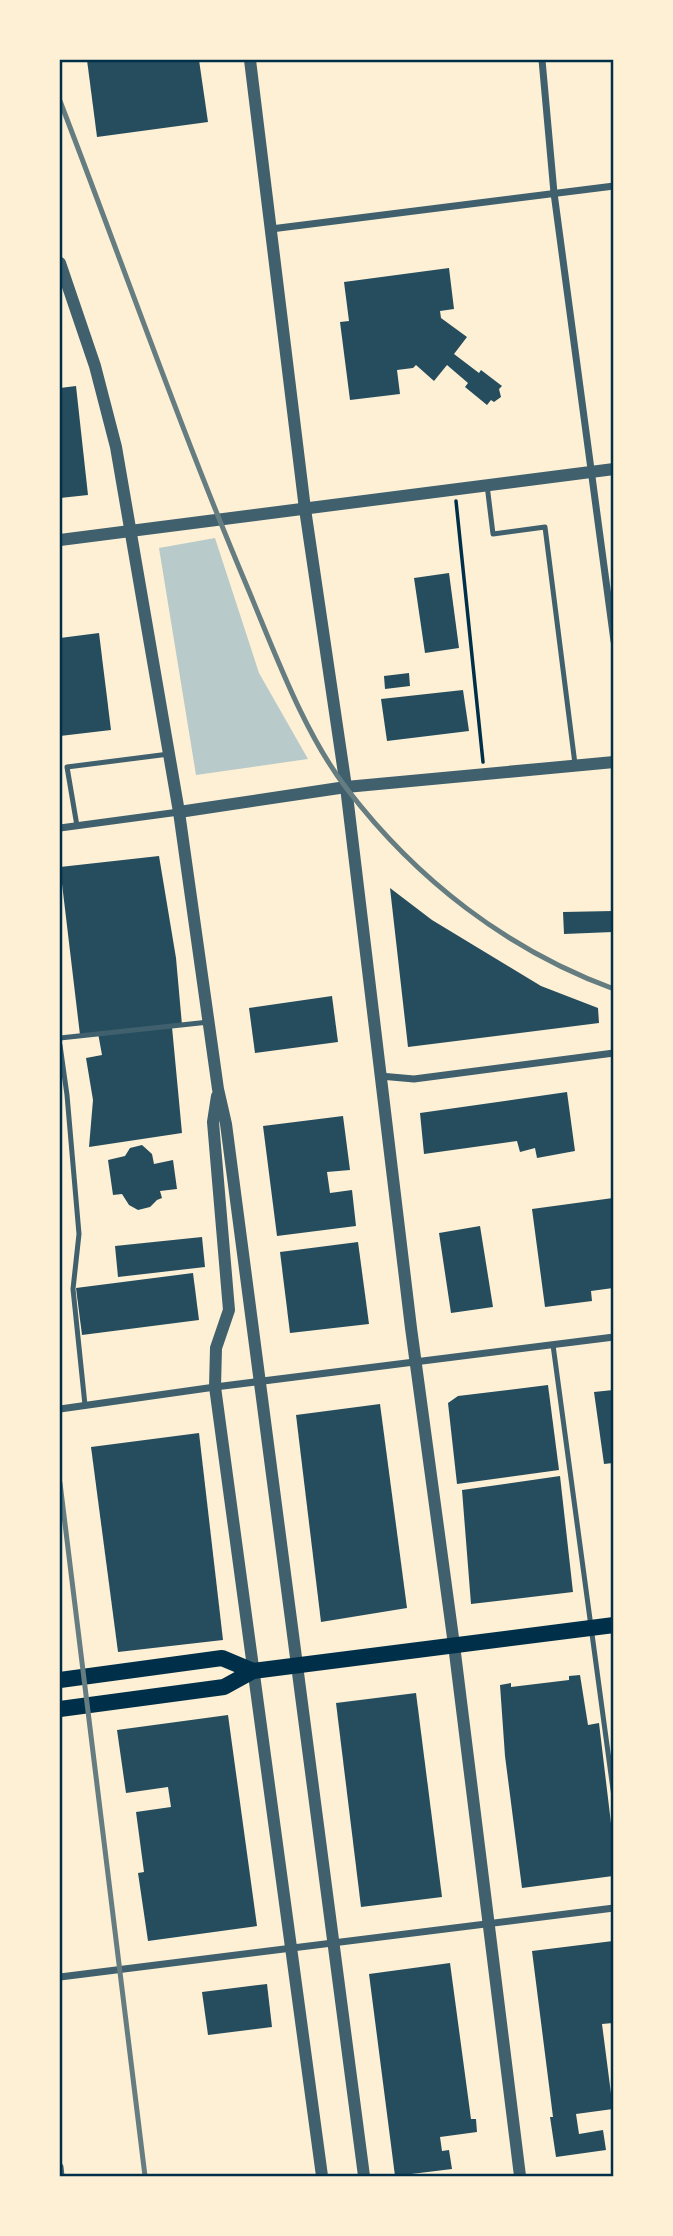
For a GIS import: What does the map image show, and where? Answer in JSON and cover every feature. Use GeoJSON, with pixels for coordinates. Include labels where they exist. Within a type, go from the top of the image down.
{"type":"FeatureCollection","features":[{"type":"Feature","properties":{"kind":"main road"},"geometry":{"type":"LineString","coordinates":[[60,1709],[224,1687],[253,1671],[614,1625]]}},
{"type":"Feature","properties":{"kind":"main road"},"geometry":{"type":"LineString","coordinates":[[60,1680],[222,1658],[253,1671]]}},
{"type":"Feature","properties":{"kind":"street"},"geometry":{"type":"LineString","coordinates":[[250,60],[304,509],[346,787],[380,1076],[520,2176]]}},
{"type":"Feature","properties":{"kind":"street"},"geometry":{"type":"LineString","coordinates":[[542,60],[554,193],[614,641]]}},
{"type":"Feature","properties":{"kind":"street"},"geometry":{"type":"LineString","coordinates":[[271,229],[614,186]]}},
{"type":"Feature","properties":{"kind":"street"},"geometry":{"type":"LineString","coordinates":[[60,263],[95,366],[116,446],[179,812],[218,1088],[226,1124],[364,2176]]}},
{"type":"Feature","properties":{"kind":"street"},"geometry":{"type":"LineString","coordinates":[[60,540],[614,469]]}},
{"type":"Feature","properties":{"kind":"street"},"geometry":{"type":"LineString","coordinates":[[60,828],[346,787],[614,761]]}},
{"type":"Feature","properties":{"kind":"street"},"geometry":{"type":"LineString","coordinates":[[380,1076],[414,1079],[614,1053]]}},
{"type":"Feature","properties":{"kind":"street"},"geometry":{"type":"LineString","coordinates":[[218,1088],[213,1122],[229,1310],[216,1348],[215,1387],[322,2176]]}},
{"type":"Feature","properties":{"kind":"street"},"geometry":{"type":"LineString","coordinates":[[60,1409],[614,1337]]}},
{"type":"Feature","properties":{"kind":"street"},"geometry":{"type":"LineString","coordinates":[[60,1977],[614,1908]]}},
{"type":"Feature","properties":{"kind":"street"},"geometry":{"type":"LineString","coordinates":[[60,2167],[61,2176]]}},
{"type":"Feature","properties":{"kind":"lane"},"geometry":{"type":"LineString","coordinates":[[487,485],[493,534],[545,527],[575,765]]}},
{"type":"Feature","properties":{"kind":"lane"},"geometry":{"type":"LineString","coordinates":[[77,826],[67,767],[169,754]]}},
{"type":"Feature","properties":{"kind":"lane"},"geometry":{"type":"LineString","coordinates":[[60,1038],[209,1022]]}},
{"type":"Feature","properties":{"kind":"lane"},"geometry":{"type":"LineString","coordinates":[[60,1045],[79,1234],[73,1289],[85,1405]]}},
{"type":"Feature","properties":{"kind":"lane"},"geometry":{"type":"LineString","coordinates":[[553,1345],[614,1797]]}},
{"type":"Feature","properties":{"kind":"path"},"geometry":{"type":"LineString","coordinates":[[455,489],[483,755],[482,774]]}},
{"type":"Feature","properties":{"kind":"shaded area"},"geometry":{"type":"Polygon","coordinates":[[[215,538],[259,673],[308,759],[196,775],[159,548],[215,538]]]}},
{"type":"Feature","properties":{"kind":"building"},"geometry":{"type":"Polygon","coordinates":[[[87,60],[199,60],[208,122],[97,137],[87,60]]]}},
{"type":"Feature","properties":{"kind":"building"},"geometry":{"type":"Polygon","coordinates":[[[449,268],[454,309],[440,311],[441,318],[467,337],[454,354],[502,386],[499,389],[501,397],[494,402],[491,400],[487,405],[465,387],[468,383],[447,365],[434,381],[416,365],[413,368],[397,370],[400,394],[350,400],[340,322],[349,321],[344,282],[449,268]]]}},
{"type":"Feature","properties":{"kind":"building"},"geometry":{"type":"Polygon","coordinates":[[[76,386],[88,495],[60,498],[60,388],[76,386]]]}},
{"type":"Feature","properties":{"kind":"building"},"geometry":{"type":"Polygon","coordinates":[[[449,573],[459,648],[425,653],[414,578],[449,573]]]}},
{"type":"Feature","properties":{"kind":"building"},"geometry":{"type":"Polygon","coordinates":[[[99,633],[111,730],[60,736],[60,638],[99,633]]]}},
{"type":"Feature","properties":{"kind":"building"},"geometry":{"type":"Polygon","coordinates":[[[409,673],[410,686],[385,689],[384,676],[409,673]]]}},
{"type":"Feature","properties":{"kind":"building"},"geometry":{"type":"Polygon","coordinates":[[[463,690],[469,731],[387,741],[381,699],[463,690]]]}},
{"type":"Feature","properties":{"kind":"building"},"geometry":{"type":"Polygon","coordinates":[[[159,856],[176,958],[182,1025],[172,1027],[182,1133],[89,1147],[93,1100],[86,1058],[102,1055],[98,1033],[80,1035],[60,867],[159,856]]]}},
{"type":"Feature","properties":{"kind":"building"},"geometry":{"type":"Polygon","coordinates":[[[390,888],[432,920],[541,986],[598,1008],[599,1023],[408,1047],[390,888]]]}},
{"type":"Feature","properties":{"kind":"building"},"geometry":{"type":"Polygon","coordinates":[[[613,911],[613,932],[564,934],[563,912],[613,911]]]}},
{"type":"Feature","properties":{"kind":"building"},"geometry":{"type":"Polygon","coordinates":[[[332,996],[338,1042],[255,1053],[249,1008],[332,996]]]}},
{"type":"Feature","properties":{"kind":"building"},"geometry":{"type":"Polygon","coordinates":[[[567,1092],[575,1151],[537,1158],[535,1148],[520,1152],[517,1141],[424,1154],[420,1113],[567,1092]]]}},
{"type":"Feature","properties":{"kind":"building"},"geometry":{"type":"Polygon","coordinates":[[[343,1116],[350,1170],[327,1172],[330,1193],[352,1190],[356,1226],[277,1236],[263,1126],[343,1116]]]}},
{"type":"Feature","properties":{"kind":"building"},"geometry":{"type":"Polygon","coordinates":[[[142,1145],[152,1154],[154,1164],[173,1160],[177,1189],[160,1191],[162,1198],[150,1207],[138,1210],[129,1205],[122,1194],[113,1195],[108,1160],[125,1156],[130,1148],[142,1145]]]}},
{"type":"Feature","properties":{"kind":"building"},"geometry":{"type":"Polygon","coordinates":[[[613,1198],[613,1288],[591,1291],[592,1301],[545,1307],[532,1209],[613,1198]]]}},
{"type":"Feature","properties":{"kind":"building"},"geometry":{"type":"Polygon","coordinates":[[[480,1226],[493,1307],[451,1313],[439,1233],[480,1226]]]}},
{"type":"Feature","properties":{"kind":"building"},"geometry":{"type":"Polygon","coordinates":[[[202,1237],[205,1267],[118,1277],[115,1246],[202,1237]]]}},
{"type":"Feature","properties":{"kind":"building"},"geometry":{"type":"Polygon","coordinates":[[[358,1242],[369,1324],[290,1333],[280,1252],[358,1242]]]}},
{"type":"Feature","properties":{"kind":"building"},"geometry":{"type":"Polygon","coordinates":[[[193,1273],[199,1320],[82,1335],[76,1288],[193,1273]]]}},
{"type":"Feature","properties":{"kind":"building"},"geometry":{"type":"Polygon","coordinates":[[[548,1385],[559,1470],[457,1484],[448,1403],[458,1396],[548,1385]]]}},
{"type":"Feature","properties":{"kind":"building"},"geometry":{"type":"Polygon","coordinates":[[[613,1390],[613,1463],[604,1464],[594,1392],[613,1390]]]}},
{"type":"Feature","properties":{"kind":"building"},"geometry":{"type":"Polygon","coordinates":[[[380,1404],[407,1608],[321,1622],[296,1415],[380,1404]]]}},
{"type":"Feature","properties":{"kind":"building"},"geometry":{"type":"Polygon","coordinates":[[[199,1433],[223,1640],[118,1652],[91,1447],[199,1433]]]}},
{"type":"Feature","properties":{"kind":"building"},"geometry":{"type":"Polygon","coordinates":[[[560,1476],[573,1592],[471,1604],[462,1490],[560,1476]]]}},
{"type":"Feature","properties":{"kind":"building"},"geometry":{"type":"Polygon","coordinates":[[[580,1675],[588,1725],[599,1723],[613,1840],[613,1876],[522,1888],[505,1756],[500,1685],[511,1683],[511,1687],[569,1680],[569,1676],[580,1675]]]}},
{"type":"Feature","properties":{"kind":"building"},"geometry":{"type":"Polygon","coordinates":[[[416,1693],[442,1897],[361,1907],[336,1703],[416,1693]]]}},
{"type":"Feature","properties":{"kind":"building"},"geometry":{"type":"Polygon","coordinates":[[[228,1715],[257,1926],[148,1941],[138,1873],[144,1872],[136,1812],[171,1807],[168,1787],[126,1793],[117,1730],[228,1715]]]}},
{"type":"Feature","properties":{"kind":"building"},"geometry":{"type":"Polygon","coordinates":[[[613,1941],[613,2023],[602,2024],[613,2109],[576,2114],[579,2134],[603,2130],[606,2150],[556,2157],[532,1951],[613,1941]]]}},
{"type":"Feature","properties":{"kind":"building"},"geometry":{"type":"Polygon","coordinates":[[[450,1963],[471,2119],[476,2119],[477,2132],[440,2137],[442,2151],[449,2150],[452,2169],[395,2176],[369,1974],[450,1963]]]}},
{"type":"Feature","properties":{"kind":"building"},"geometry":{"type":"Polygon","coordinates":[[[267,1984],[272,2027],[208,2035],[202,1992],[267,1984]]]}},
{"type":"Feature","properties":{"kind":"railway"},"geometry":{"type":"LineString","coordinates":[[60,101],[221,524],[290,690],[331,767],[374,822],[403,853],[466,908],[537,954],[614,989]]}},
{"type":"Feature","properties":{"kind":"railway"},"geometry":{"type":"LineString","coordinates":[[60,1483],[145,2176]]}}]}
